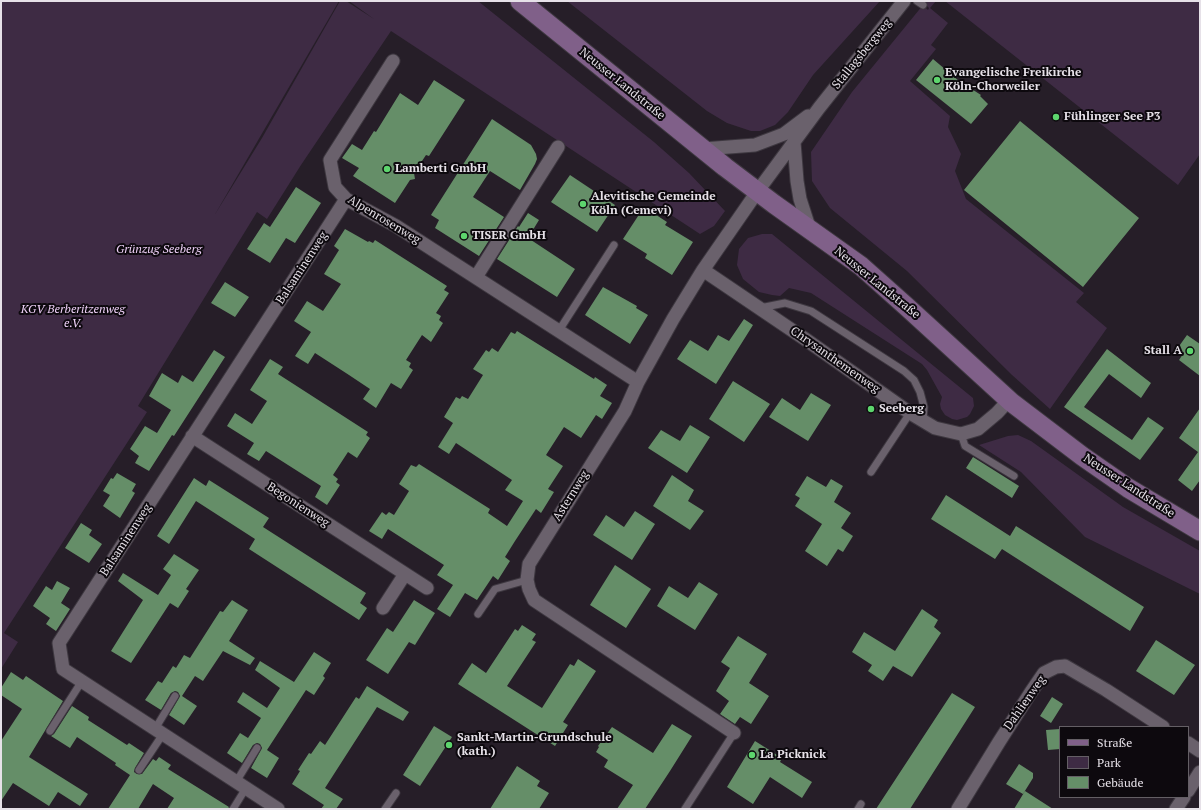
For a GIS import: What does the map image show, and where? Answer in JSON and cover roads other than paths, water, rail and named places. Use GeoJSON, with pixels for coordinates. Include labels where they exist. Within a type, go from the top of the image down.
{"type":"FeatureCollection","features":[{"type":"Feature","properties":{"kind":"main road","name":"Neusser Landstraße"},"geometry":{"type":"LineString","coordinates":[[520,1],[757,192],[860,266],[1009,400],[1082,456],[1128,488],[1200,531]]}},
{"type":"Feature","properties":{"kind":"street","name":"Stallagsbergweg"},"geometry":{"type":"LineString","coordinates":[[757,192],[819,108],[904,1]]}},
{"type":"Feature","properties":{"kind":"street","name":"Alpenrosenweg"},"geometry":{"type":"LineString","coordinates":[[393,61],[330,160],[335,187],[346,199],[396,226],[558,332],[638,382]]}},
{"type":"Feature","properties":{"kind":"street","name":"Stallagsbergweg"},"geometry":{"type":"LineString","coordinates":[[703,149],[755,145],[784,134],[819,108]]}},
{"type":"Feature","properties":{"kind":"street"},"geometry":{"type":"LineString","coordinates":[[794,142],[799,193],[810,231]]}},
{"type":"Feature","properties":{"kind":"street"},"geometry":{"type":"LineString","coordinates":[[476,277],[558,147]]}},
{"type":"Feature","properties":{"kind":"street","name":"Asternweg"},"geometry":{"type":"LineString","coordinates":[[734,733],[534,600],[527,580],[529,564],[534,554],[625,411],[638,382],[673,319],[703,270],[757,192]]}},
{"type":"Feature","properties":{"kind":"street","name":"Balsaminenweg"},"geometry":{"type":"LineString","coordinates":[[278,809],[63,669],[59,643],[346,199]]}},
{"type":"Feature","properties":{"kind":"street","name":"Chrysanthemenweg"},"geometry":{"type":"LineString","coordinates":[[703,270],[910,413],[935,428],[961,434]]}},
{"type":"Feature","properties":{"kind":"street"},"geometry":{"type":"LineString","coordinates":[[961,434],[978,428],[997,413],[1009,400]]}},
{"type":"Feature","properties":{"kind":"street","name":"Begonienweg"},"geometry":{"type":"LineString","coordinates":[[192,436],[427,588]]}},
{"type":"Feature","properties":{"kind":"street"},"geometry":{"type":"LineString","coordinates":[[383,608],[405,574]]}},
{"type":"Feature","properties":{"kind":"street","name":"Dahlienweg"},"geometry":{"type":"LineString","coordinates":[[958,809],[1044,673],[1056,667],[1065,666],[1106,690],[1161,726]]}},
{"type":"Feature","properties":{"kind":"street"},"geometry":{"type":"LineString","coordinates":[[1189,744],[1200,751]]}},
{"type":"Feature","properties":{"kind":"street"},"geometry":{"type":"LineString","coordinates":[[1189,789],[1200,772]]}},
{"type":"Feature","properties":{"kind":"street"},"geometry":{"type":"LineString","coordinates":[[1176,809],[1183,798]]}},
{"type":"Feature","properties":{"kind":"lane"},"geometry":{"type":"LineString","coordinates":[[558,332],[614,245]]}},
{"type":"Feature","properties":{"kind":"lane"},"geometry":{"type":"LineString","coordinates":[[759,308],[784,303],[811,311],[904,371],[914,380],[920,392],[924,407],[923,420]]}},
{"type":"Feature","properties":{"kind":"lane"},"geometry":{"type":"LineString","coordinates":[[871,472],[910,413]]}},
{"type":"Feature","properties":{"kind":"lane"},"geometry":{"type":"LineString","coordinates":[[961,434],[965,446],[1014,476]]}},
{"type":"Feature","properties":{"kind":"lane"},"geometry":{"type":"LineString","coordinates":[[478,614],[495,589],[527,580]]}},
{"type":"Feature","properties":{"kind":"lane"},"geometry":{"type":"LineString","coordinates":[[50,731],[82,681]]}},
{"type":"Feature","properties":{"kind":"lane"},"geometry":{"type":"LineString","coordinates":[[139,770],[175,696]]}},
{"type":"Feature","properties":{"kind":"lane"},"geometry":{"type":"LineString","coordinates":[[685,809],[734,733]]}},
{"type":"Feature","properties":{"kind":"lane"},"geometry":{"type":"LineString","coordinates":[[234,809],[241,785],[257,748]]}},
{"type":"Feature","properties":{"kind":"lane"},"geometry":{"type":"LineString","coordinates":[[385,809],[396,793]]}},
{"type":"Feature","properties":{"kind":"place","name":"Evangelische Freikirche Köln-Chorweiler"},"geometry":{"type":"Point","coordinates":[937,80]}},
{"type":"Feature","properties":{"kind":"place","name":"Fühlinger See P3"},"geometry":{"type":"Point","coordinates":[1056,117]}},
{"type":"Feature","properties":{"kind":"place","name":"Lamberti GmbH"},"geometry":{"type":"Point","coordinates":[387,169]}},
{"type":"Feature","properties":{"kind":"place","name":"Alevitische Gemeinde Köln (Cemevi)"},"geometry":{"type":"Point","coordinates":[583,204]}},
{"type":"Feature","properties":{"kind":"place","name":"TISER GmbH"},"geometry":{"type":"Point","coordinates":[464,236]}},
{"type":"Feature","properties":{"kind":"place","name":"Stall A"},"geometry":{"type":"Point","coordinates":[1190,351]}},
{"type":"Feature","properties":{"kind":"place","name":"Seeberg"},"geometry":{"type":"Point","coordinates":[871,409]}},
{"type":"Feature","properties":{"kind":"place","name":"Sankt-Martin-Grundschule (kath.)"},"geometry":{"type":"Point","coordinates":[449,745]}},
{"type":"Feature","properties":{"kind":"place","name":"La Picknick"},"geometry":{"type":"Point","coordinates":[752,755]}},
{"type":"Feature","properties":{"kind":"park label","name":"Grünzug Seeberg"},"geometry":{"type":"Point","coordinates":[159,250]}},
{"type":"Feature","properties":{"kind":"park label","name":"KGV Berberitzenweg e.V."},"geometry":{"type":"Point","coordinates":[73,317]}}]}
